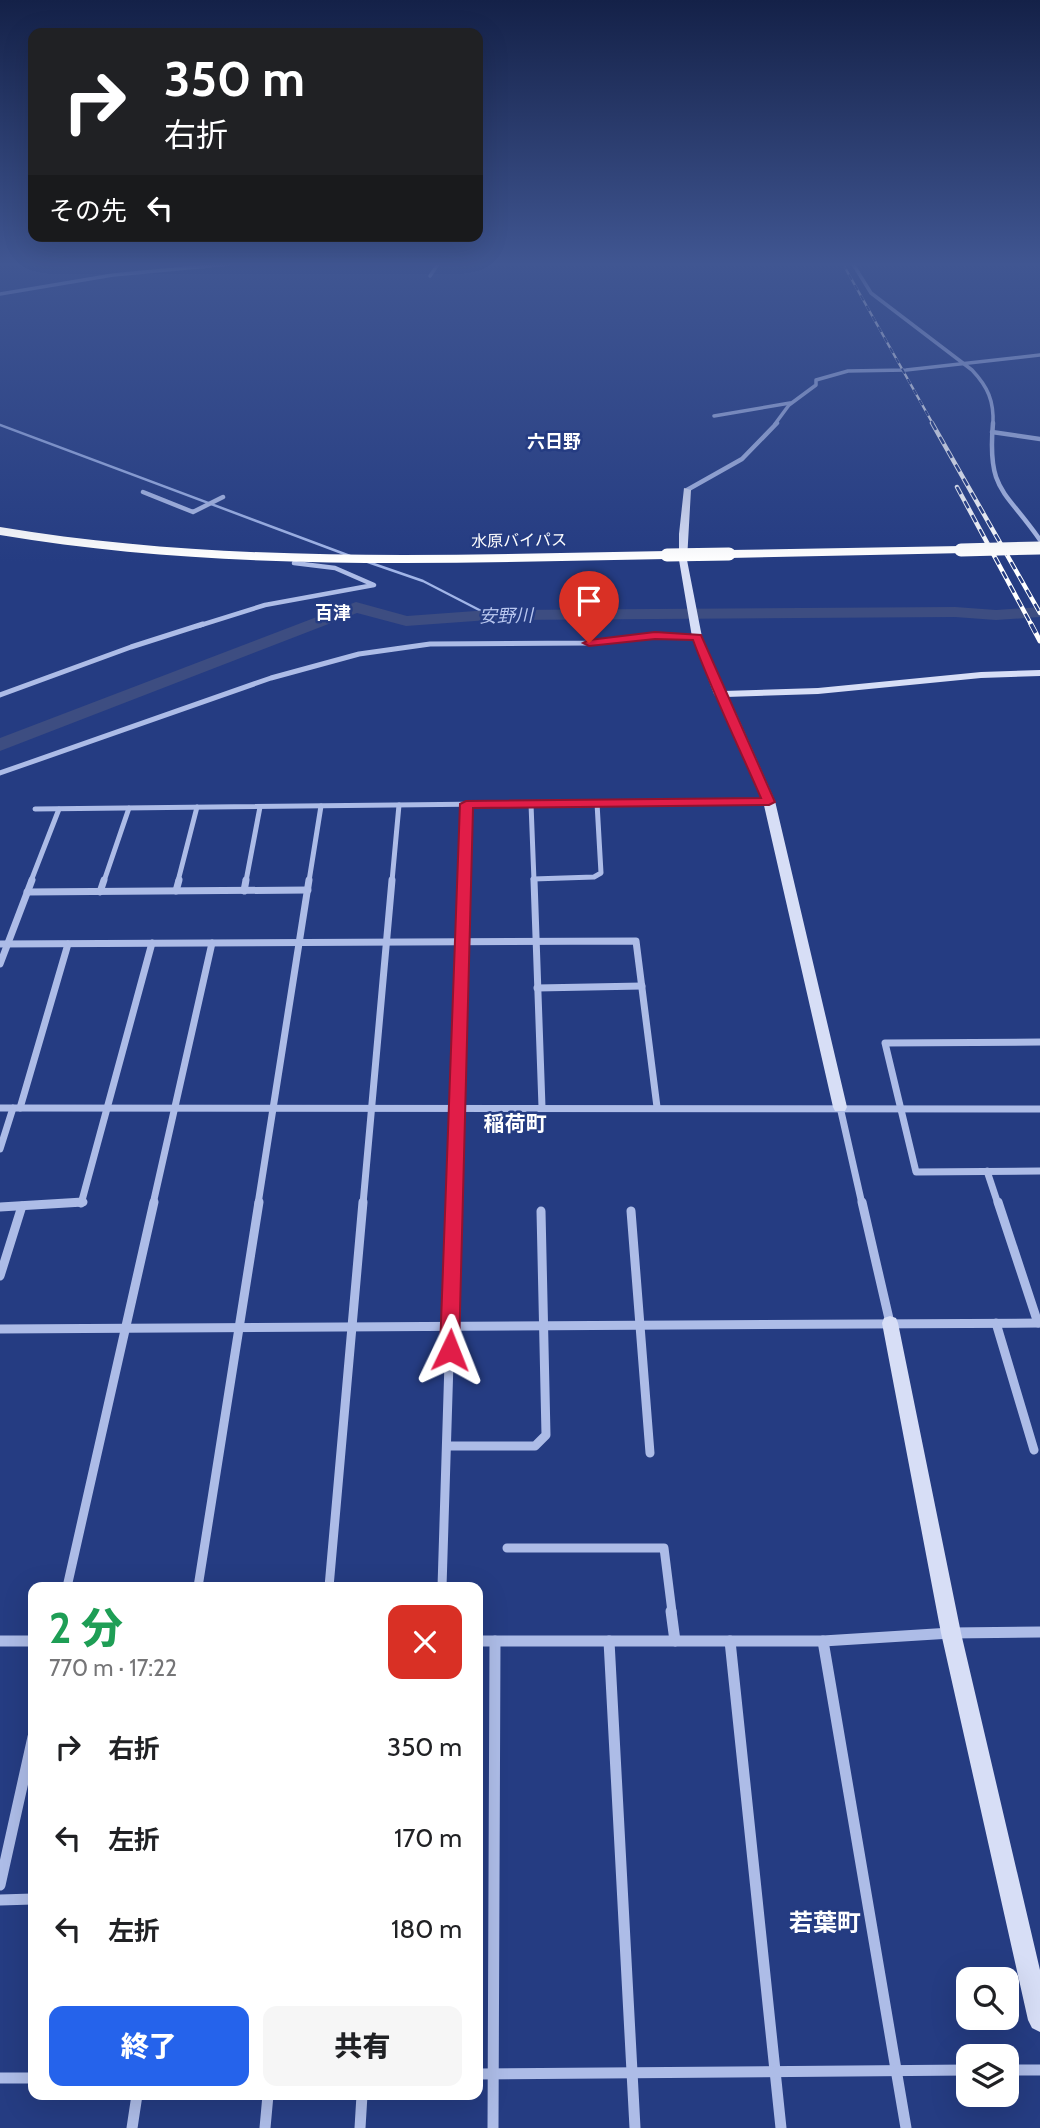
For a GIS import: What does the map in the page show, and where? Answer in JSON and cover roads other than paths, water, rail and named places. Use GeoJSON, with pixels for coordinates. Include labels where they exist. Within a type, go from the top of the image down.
{"type":"FeatureCollection","features":[{"type":"Feature","properties":{"kind":"highway","name":"水原バイパス"},"geometry":{"type":"LineString","coordinates":[[0,531],[52,540],[155,551],[258,556],[484,558],[1040,548]]}},
{"type":"Feature","properties":{"kind":"street"},"geometry":{"type":"LineString","coordinates":[[714,416],[791,403],[810,392],[816,385],[816,380],[835,372],[902,370],[951,363]]}},
{"type":"Feature","properties":{"kind":"street"},"geometry":{"type":"LineString","coordinates":[[962,363],[986,384],[996,409],[991,458],[1000,488],[1040,540]]}},
{"type":"Feature","properties":{"kind":"street"},"geometry":{"type":"LineString","coordinates":[[791,403],[772,429],[742,459],[687,492],[683,534],[687,580],[697,634],[719,694],[731,713],[769,802],[890,1323],[951,1633],[1035,1974],[1040,2020]]}},
{"type":"Feature","properties":{"kind":"street"},"geometry":{"type":"LineString","coordinates":[[992,432],[1040,439]]}},
{"type":"Feature","properties":{"kind":"street"},"geometry":{"type":"LineString","coordinates":[[143,492],[193,512],[223,497]]}},
{"type":"Feature","properties":{"kind":"street"},"geometry":{"type":"LineString","coordinates":[[0,695],[131,647],[265,605],[374,585],[335,568],[294,562]]}},
{"type":"Feature","properties":{"kind":"street"},"geometry":{"type":"LineString","coordinates":[[0,773],[258,682],[372,652],[430,644],[589,643],[697,634]]}},
{"type":"Feature","properties":{"kind":"street"},"geometry":{"type":"LineString","coordinates":[[719,694],[818,691],[981,675],[1040,673]]}},
{"type":"Feature","properties":{"kind":"street"},"geometry":{"type":"LineString","coordinates":[[35,809],[769,802]]}},
{"type":"Feature","properties":{"kind":"street"},"geometry":{"type":"LineString","coordinates":[[533,879],[594,877],[601,873],[597,803]]}},
{"type":"Feature","properties":{"kind":"street"},"geometry":{"type":"LineString","coordinates":[[442,1582],[466,804]]}},
{"type":"Feature","properties":{"kind":"street"},"geometry":{"type":"LineString","coordinates":[[530,804],[542,1107]]}},
{"type":"Feature","properties":{"kind":"street"},"geometry":{"type":"LineString","coordinates":[[329,1582],[399,805]]}},
{"type":"Feature","properties":{"kind":"street"},"geometry":{"type":"LineString","coordinates":[[199,1582],[321,806]]}},
{"type":"Feature","properties":{"kind":"street"},"geometry":{"type":"LineString","coordinates":[[176,891],[197,807]]}},
{"type":"Feature","properties":{"kind":"street"},"geometry":{"type":"LineString","coordinates":[[244,891],[260,807]]}},
{"type":"Feature","properties":{"kind":"street"},"geometry":{"type":"LineString","coordinates":[[100,892],[129,808]]}},
{"type":"Feature","properties":{"kind":"street"},"geometry":{"type":"LineString","coordinates":[[0,964],[4,944],[59,809]]}},
{"type":"Feature","properties":{"kind":"street"},"geometry":{"type":"LineString","coordinates":[[27,892],[308,890]]}},
{"type":"Feature","properties":{"kind":"street"},"geometry":{"type":"LineString","coordinates":[[4,944],[636,941],[657,1107]]}},
{"type":"Feature","properties":{"kind":"street"},"geometry":{"type":"LineString","coordinates":[[0,1207],[83,1204],[152,943]]}},
{"type":"Feature","properties":{"kind":"street"},"geometry":{"type":"LineString","coordinates":[[68,1582],[212,943]]}},
{"type":"Feature","properties":{"kind":"street"},"geometry":{"type":"LineString","coordinates":[[0,1149],[17,1108],[68,944]]}},
{"type":"Feature","properties":{"kind":"street"},"geometry":{"type":"LineString","coordinates":[[537,988],[642,986]]}},
{"type":"Feature","properties":{"kind":"street"},"geometry":{"type":"LineString","coordinates":[[1040,1042],[885,1043],[915,1172],[1040,1171]]}},
{"type":"Feature","properties":{"kind":"street"},"geometry":{"type":"LineString","coordinates":[[0,1108],[1040,1109]]}},
{"type":"Feature","properties":{"kind":"street"},"geometry":{"type":"LineString","coordinates":[[0,1329],[1039,1323],[988,1171]]}},
{"type":"Feature","properties":{"kind":"street"},"geometry":{"type":"LineString","coordinates":[[0,1276],[22,1206]]}},
{"type":"Feature","properties":{"kind":"street"},"geometry":{"type":"LineString","coordinates":[[447,1446],[535,1446],[546,1435],[541,1211]]}},
{"type":"Feature","properties":{"kind":"street"},"geometry":{"type":"LineString","coordinates":[[631,1211],[650,1453]]}},
{"type":"Feature","properties":{"kind":"street"},"geometry":{"type":"LineString","coordinates":[[996,1323],[1034,1450]]}},
{"type":"Feature","properties":{"kind":"street"},"geometry":{"type":"LineString","coordinates":[[507,1548],[664,1548],[675,1641]]}},
{"type":"Feature","properties":{"kind":"street"},"geometry":{"type":"LineString","coordinates":[[483,1641],[823,1641],[951,1633],[1040,1632]]}},
{"type":"Feature","properties":{"kind":"street"},"geometry":{"type":"LineString","coordinates":[[0,1641],[28,1641]]}},
{"type":"Feature","properties":{"kind":"street"},"geometry":{"type":"LineString","coordinates":[[493,2128],[495,1641]]}},
{"type":"Feature","properties":{"kind":"street"},"geometry":{"type":"LineString","coordinates":[[609,1641],[635,2128]]}},
{"type":"Feature","properties":{"kind":"street"},"geometry":{"type":"LineString","coordinates":[[730,1641],[781,2128]]}},
{"type":"Feature","properties":{"kind":"street"},"geometry":{"type":"LineString","coordinates":[[823,1641],[906,2128]]}},
{"type":"Feature","properties":{"kind":"street"},"geometry":{"type":"LineString","coordinates":[[0,1885],[28,1759]]}},
{"type":"Feature","properties":{"kind":"street"},"geometry":{"type":"LineString","coordinates":[[0,1900],[28,1899]]}},
{"type":"Feature","properties":{"kind":"street"},"geometry":{"type":"LineString","coordinates":[[483,2074],[956,2070]]}},
{"type":"Feature","properties":{"kind":"street"},"geometry":{"type":"LineString","coordinates":[[1019,2070],[1040,2070]]}},
{"type":"Feature","properties":{"kind":"street"},"geometry":{"type":"LineString","coordinates":[[0,2078],[28,2078]]}},
{"type":"Feature","properties":{"kind":"street"},"geometry":{"type":"LineString","coordinates":[[132,2128],[136,2100]]}},
{"type":"Feature","properties":{"kind":"street"},"geometry":{"type":"LineString","coordinates":[[265,2128],[268,2100]]}},
{"type":"Feature","properties":{"kind":"street"},"geometry":{"type":"LineString","coordinates":[[360,2128],[362,2100]]}},
{"type":"Feature","properties":{"kind":"waterway"},"geometry":{"type":"LineString","coordinates":[[0,425],[350,556]]}},
{"type":"Feature","properties":{"kind":"waterway"},"geometry":{"type":"LineString","coordinates":[[365,561],[423,581],[489,615]]}},
{"type":"Feature","properties":{"kind":"waterway","name":"安野川"},"geometry":{"type":"LineString","coordinates":[[0,745],[356,607],[406,621],[489,615],[955,612],[996,615],[1040,612]]}},
{"type":"Feature","properties":{"kind":"railway"},"geometry":{"type":"LineString","coordinates":[[899,363],[933,424]]}},
{"type":"Feature","properties":{"kind":"railway"},"geometry":{"type":"LineString","coordinates":[[932,423],[1040,613]]}},
{"type":"Feature","properties":{"kind":"railway"},"geometry":{"type":"LineString","coordinates":[[957,487],[1032,626]]}},
{"type":"Feature","properties":{"kind":"railway"},"geometry":{"type":"LineString","coordinates":[[1031,624],[1040,641]]}},
{"type":"Feature","properties":{"kind":"district","name":"六日野"},"geometry":{"type":"Point","coordinates":[554,442]}},
{"type":"Feature","properties":{"kind":"district","name":"百津"},"geometry":{"type":"Point","coordinates":[333,613]}},
{"type":"Feature","properties":{"kind":"district","name":"稲荷町"},"geometry":{"type":"Point","coordinates":[515,1124]}},
{"type":"Feature","properties":{"kind":"district","name":"若葉町"},"geometry":{"type":"Point","coordinates":[825,1923]}}]}
